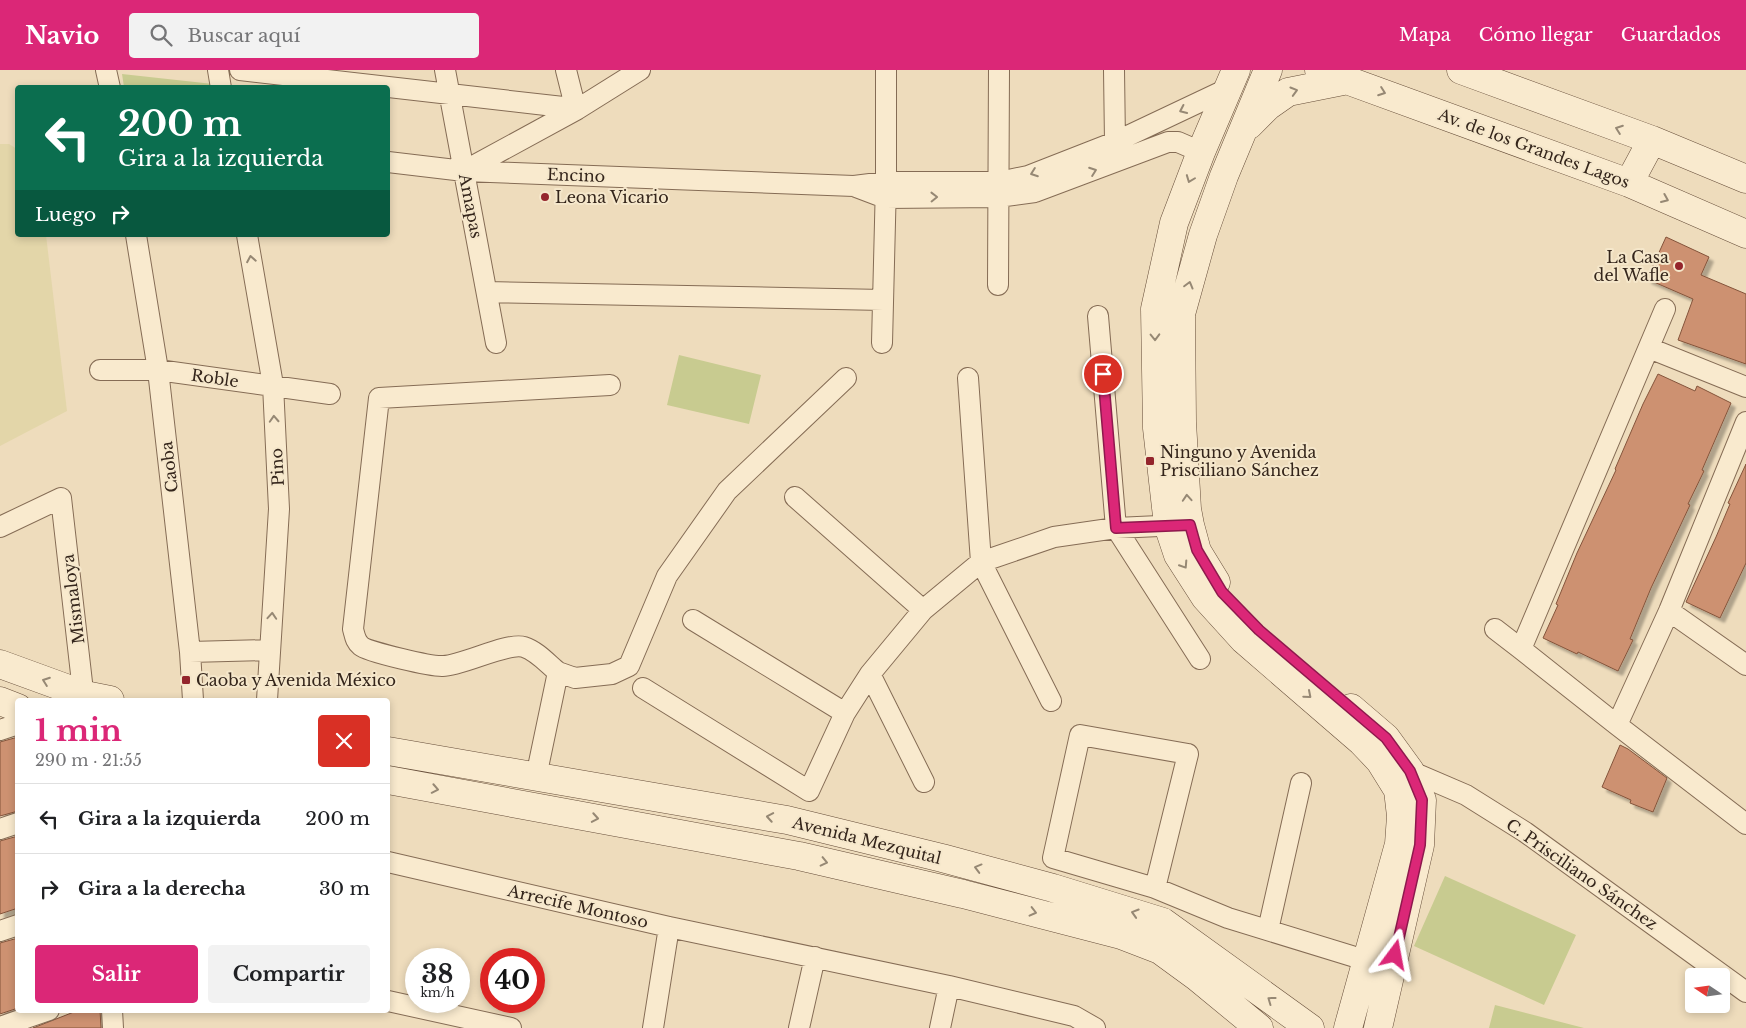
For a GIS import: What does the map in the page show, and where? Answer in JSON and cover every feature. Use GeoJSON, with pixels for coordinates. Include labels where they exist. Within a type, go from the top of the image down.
{"type":"FeatureCollection","features":[{"type":"Feature","properties":{"kind":"street"},"geometry":{"type":"LineString","coordinates":[[106,70],[109,85]]}},
{"type":"Feature","properties":{"kind":"street"},"geometry":{"type":"LineString","coordinates":[[218,70],[220,85]]}},
{"type":"Feature","properties":{"kind":"street"},"geometry":{"type":"LineString","coordinates":[[240,70],[378,85]]}},
{"type":"Feature","properties":{"kind":"street","name":"Amapas"},"geometry":{"type":"LineString","coordinates":[[445,70],[496,343]]}},
{"type":"Feature","properties":{"kind":"street"},"geometry":{"type":"LineString","coordinates":[[566,70],[576,110]]}},
{"type":"Feature","properties":{"kind":"street"},"geometry":{"type":"LineString","coordinates":[[464,171],[576,110],[640,70]]}},
{"type":"Feature","properties":{"kind":"street"},"geometry":{"type":"LineString","coordinates":[[882,343],[886,190],[886,70]]}},
{"type":"Feature","properties":{"kind":"street"},"geometry":{"type":"LineString","coordinates":[[998,285],[999,70]]}},
{"type":"Feature","properties":{"kind":"street"},"geometry":{"type":"LineString","coordinates":[[1114,70],[1117,151]]}},
{"type":"Feature","properties":{"kind":"street"},"geometry":{"type":"LineString","coordinates":[[1268,70],[1224,176],[1203,235],[1181,314],[1182,422],[1178,555],[1205,597],[1244,640],[1362,742],[1380,761],[1398,790],[1401,816],[1399,844],[1368,962],[1348,1028]]}},
{"type":"Feature","properties":{"kind":"street","name":"Av. de los Grandes Lagos"},"geometry":{"type":"LineString","coordinates":[[1319,70],[1629,183],[1746,234]]}},
{"type":"Feature","properties":{"kind":"street"},"geometry":{"type":"LineString","coordinates":[[1461,70],[1652,140],[1746,179]]}},
{"type":"Feature","properties":{"kind":"street"},"geometry":{"type":"LineString","coordinates":[[1117,151],[1232,79]]}},
{"type":"Feature","properties":{"kind":"street"},"geometry":{"type":"LineString","coordinates":[[1232,79],[1174,223],[1155,310],[1157,428],[1179,525],[1197,550],[1222,592],[1259,630],[1386,738],[1410,771],[1422,800],[1420,845],[1378,1028]]}},
{"type":"Feature","properties":{"kind":"street"},"geometry":{"type":"LineString","coordinates":[[1242,131],[1268,106],[1288,92],[1349,80]]}},
{"type":"Feature","properties":{"kind":"street"},"geometry":{"type":"LineString","coordinates":[[390,87],[576,110]]}},
{"type":"Feature","properties":{"kind":"street"},"geometry":{"type":"LineString","coordinates":[[1629,183],[1652,140]]}},
{"type":"Feature","properties":{"kind":"street"},"geometry":{"type":"LineString","coordinates":[[886,190],[999,190],[1028,176],[1117,151],[1168,142],[1178,142],[1201,152]]}},
{"type":"Feature","properties":{"kind":"street","name":"Encino"},"geometry":{"type":"LineString","coordinates":[[390,162],[464,171],[854,186],[886,190]]}},
{"type":"Feature","properties":{"kind":"street","name":"Caoba"},"geometry":{"type":"LineString","coordinates":[[136,237],[158,370],[190,652],[193,698]]}},
{"type":"Feature","properties":{"kind":"street","name":"Pino"},"geometry":{"type":"LineString","coordinates":[[247,237],[273,385],[279,509],[267,698]]}},
{"type":"Feature","properties":{"kind":"street"},"geometry":{"type":"LineString","coordinates":[[487,292],[883,300]]}},
{"type":"Feature","properties":{"kind":"street"},"geometry":{"type":"LineString","coordinates":[[1521,648],[1665,309]]}},
{"type":"Feature","properties":{"kind":"street"},"geometry":{"type":"LineString","coordinates":[[1098,316],[1116,528],[1200,660]]}},
{"type":"Feature","properties":{"kind":"street"},"geometry":{"type":"LineString","coordinates":[[1649,348],[1746,387]]}},
{"type":"Feature","properties":{"kind":"street","name":"Roble"},"geometry":{"type":"LineString","coordinates":[[100,370],[158,370],[330,394]]}},
{"type":"Feature","properties":{"kind":"street"},"geometry":{"type":"LineString","coordinates":[[610,385],[379,398],[353,629],[355,640],[362,648],[387,656],[442,666],[512,647],[524,647],[558,672],[575,678],[612,674],[629,666],[667,576],[727,491],[846,378]]}},
{"type":"Feature","properties":{"kind":"street"},"geometry":{"type":"LineString","coordinates":[[968,378],[981,562],[1051,701]]}},
{"type":"Feature","properties":{"kind":"street"},"geometry":{"type":"LineString","coordinates":[[1617,725],[1669,610],[1746,422]]}},
{"type":"Feature","properties":{"kind":"street"},"geometry":{"type":"LineString","coordinates":[[795,497],[923,610]]}},
{"type":"Feature","properties":{"kind":"street","name":"Mismaloya"},"geometry":{"type":"LineString","coordinates":[[0,527],[61,498],[93,698]]}},
{"type":"Feature","properties":{"kind":"street"},"geometry":{"type":"LineString","coordinates":[[643,688],[809,791],[845,713],[870,674],[923,610],[981,562],[1054,537],[1116,528],[1179,525]]}},
{"type":"Feature","properties":{"kind":"street"},"geometry":{"type":"LineString","coordinates":[[1669,610],[1746,665]]}},
{"type":"Feature","properties":{"kind":"street"},"geometry":{"type":"LineString","coordinates":[[693,620],[845,713]]}},
{"type":"Feature","properties":{"kind":"street"},"geometry":{"type":"LineString","coordinates":[[1494,629],[1746,824]]}},
{"type":"Feature","properties":{"kind":"street"},"geometry":{"type":"LineString","coordinates":[[190,652],[270,650]]}},
{"type":"Feature","properties":{"kind":"street"},"geometry":{"type":"LineString","coordinates":[[0,664],[93,698]]}},
{"type":"Feature","properties":{"kind":"street"},"geometry":{"type":"LineString","coordinates":[[536,777],[558,672]]}},
{"type":"Feature","properties":{"kind":"street"},"geometry":{"type":"LineString","coordinates":[[870,674],[924,782]]}},
{"type":"Feature","properties":{"kind":"street"},"geometry":{"type":"LineString","coordinates":[[0,701],[15,707]]}},
{"type":"Feature","properties":{"kind":"street"},"geometry":{"type":"LineString","coordinates":[[0,730],[15,725]]}},
{"type":"Feature","properties":{"kind":"street"},"geometry":{"type":"LineString","coordinates":[[1155,888],[1188,754],[1080,735],[1053,858],[1155,888],[1228,918],[1368,962]]}},
{"type":"Feature","properties":{"kind":"street","name":"Avenida Mezquital"},"geometry":{"type":"LineString","coordinates":[[390,751],[787,820],[942,858],[1053,888],[1163,922],[1310,1028]]}},
{"type":"Feature","properties":{"kind":"street","name":"C. Prisciliano Sánchez"},"geometry":{"type":"LineString","coordinates":[[1410,771],[1466,795],[1525,832],[1746,992]]}},
{"type":"Feature","properties":{"kind":"street","name":"Avenida Mezquital"},"geometry":{"type":"LineString","coordinates":[[390,780],[799,856],[963,894],[1121,935],[1160,950],[1197,977],[1259,1028]]}},
{"type":"Feature","properties":{"kind":"street"},"geometry":{"type":"LineString","coordinates":[[1268,930],[1301,783]]}},
{"type":"Feature","properties":{"kind":"street"},"geometry":{"type":"LineString","coordinates":[[0,829],[15,824]]}},
{"type":"Feature","properties":{"kind":"street","name":"Arrecife Montoso"},"geometry":{"type":"LineString","coordinates":[[390,862],[670,927],[653,1028]]}},
{"type":"Feature","properties":{"kind":"street"},"geometry":{"type":"LineString","coordinates":[[0,931],[15,926]]}},
{"type":"Feature","properties":{"kind":"street"},"geometry":{"type":"LineString","coordinates":[[670,927],[949,986],[1095,1028]]}},
{"type":"Feature","properties":{"kind":"street"},"geometry":{"type":"LineString","coordinates":[[799,1028],[815,957]]}},
{"type":"Feature","properties":{"kind":"street"},"geometry":{"type":"LineString","coordinates":[[940,1028],[949,986]]}},
{"type":"Feature","properties":{"kind":"street"},"geometry":{"type":"LineString","coordinates":[[390,1001],[511,1028]]}},
{"type":"Feature","properties":{"kind":"street"},"geometry":{"type":"LineString","coordinates":[[0,1027],[40,1013]]}},
{"type":"Feature","properties":{"kind":"street"},"geometry":{"type":"LineString","coordinates":[[112,1013],[113,1028]]}},
{"type":"Feature","properties":{"kind":"shaded area"},"geometry":{"type":"Polygon","coordinates":[[[0,144],[9,144],[15,148],[15,237],[46,237],[67,411],[0,446],[0,144]]]}},
{"type":"Feature","properties":{"kind":"green space"},"geometry":{"type":"Polygon","coordinates":[[[122,74],[213,85],[124,85],[122,74]]]}},
{"type":"Feature","properties":{"kind":"green space"},"geometry":{"type":"Polygon","coordinates":[[[679,355],[761,375],[749,424],[667,405],[679,355]]]}},
{"type":"Feature","properties":{"kind":"green space"},"geometry":{"type":"Polygon","coordinates":[[[1445,876],[1576,935],[1544,1005],[1414,946],[1445,876]]]}},
{"type":"Feature","properties":{"kind":"green space"},"geometry":{"type":"Polygon","coordinates":[[[1495,1005],[1584,1028],[1489,1028],[1495,1005]]]}},
{"type":"Feature","properties":{"kind":"building"},"geometry":{"type":"Polygon","coordinates":[[[1666,237],[1709,257],[1701,275],[1746,294],[1746,364],[1678,340],[1693,299],[1647,279],[1666,237]]]}},
{"type":"Feature","properties":{"kind":"building"},"geometry":{"type":"Polygon","coordinates":[[[1658,374],[1695,391],[1697,386],[1731,403],[1702,470],[1704,471],[1688,504],[1690,505],[1651,588],[1630,639],[1633,640],[1618,671],[1543,638],[1558,605],[1556,604],[1577,553],[1658,374]]]}},
{"type":"Feature","properties":{"kind":"building"},"geometry":{"type":"Polygon","coordinates":[[[1746,464],[1746,563],[1720,618],[1686,602],[1716,537],[1730,504],[1728,503],[1746,464]]]}},
{"type":"Feature","properties":{"kind":"building"},"geometry":{"type":"Polygon","coordinates":[[[15,738],[15,812],[0,816],[0,742],[15,738]]]}},
{"type":"Feature","properties":{"kind":"building"},"geometry":{"type":"Polygon","coordinates":[[[1620,745],[1667,778],[1653,812],[1630,803],[1631,800],[1602,787],[1620,745]]]}},
{"type":"Feature","properties":{"kind":"building"},"geometry":{"type":"Polygon","coordinates":[[[15,837],[15,909],[0,914],[0,841],[15,837]]]}},
{"type":"Feature","properties":{"kind":"building"},"geometry":{"type":"Polygon","coordinates":[[[15,939],[15,1009],[0,1014],[0,943],[15,939]]]}},
{"type":"Feature","properties":{"kind":"building"},"geometry":{"type":"Polygon","coordinates":[[[71,1013],[100,1013],[101,1028],[33,1028],[71,1013]]]}},
{"type":"Feature","properties":{"kind":"place","name":"Leona Vicario"},"geometry":{"type":"Point","coordinates":[545,197]}},
{"type":"Feature","properties":{"kind":"place","name":"La Casa del Wafle"},"geometry":{"type":"Point","coordinates":[1679,266]}},
{"type":"Feature","properties":{"kind":"place","name":"Ninguno y Avenida Prisciliano Sánchez"},"geometry":{"type":"Point","coordinates":[1150,461]}},
{"type":"Feature","properties":{"kind":"place","name":"Caoba y Avenida México"},"geometry":{"type":"Point","coordinates":[186,680]}},
{"type":"Feature","properties":{"kind":"route"},"geometry":{"type":"LineString","coordinates":[[1103,374],[1116,528],[1190,525],[1197,550],[1222,592],[1259,630],[1386,738],[1410,771],[1422,800],[1420,845],[1395,955]]}}]}
